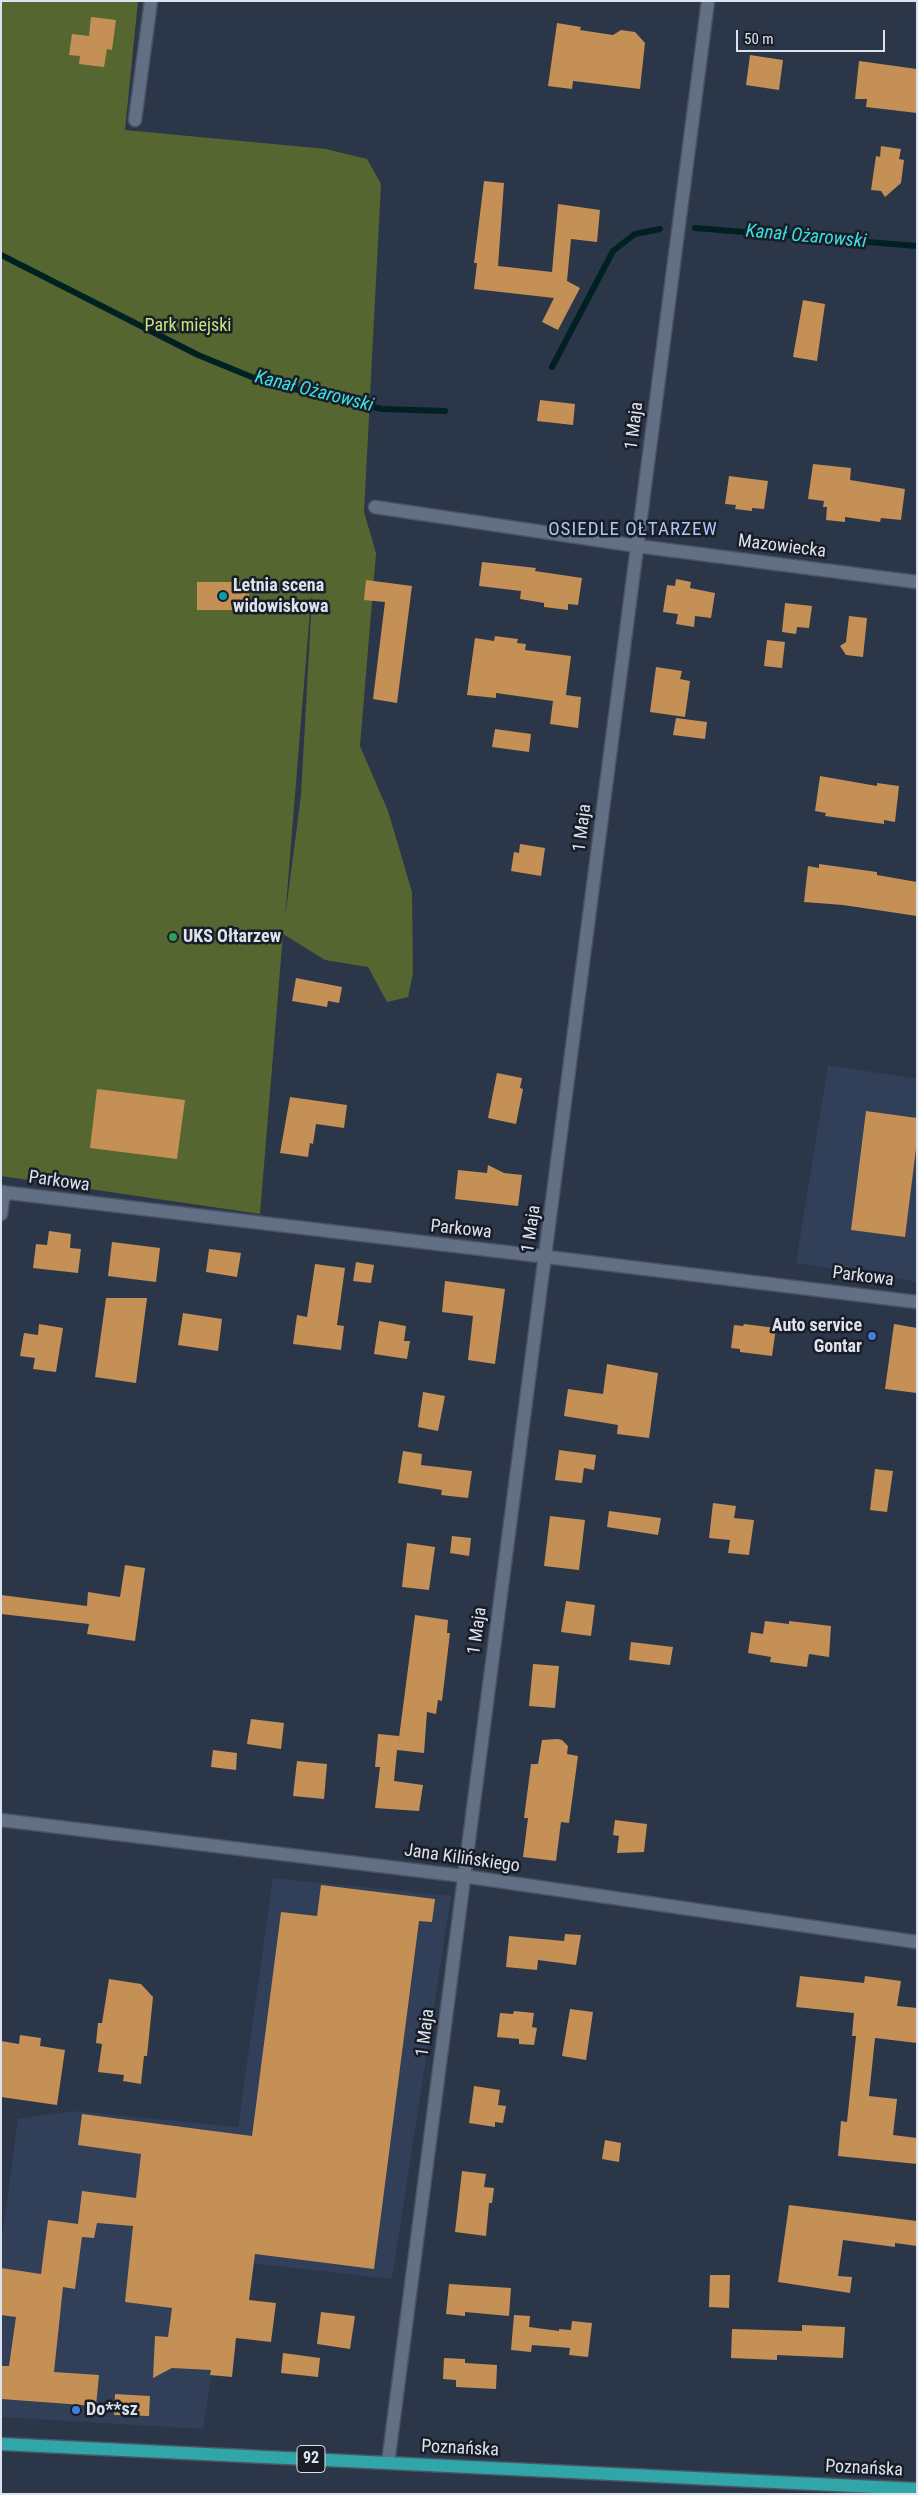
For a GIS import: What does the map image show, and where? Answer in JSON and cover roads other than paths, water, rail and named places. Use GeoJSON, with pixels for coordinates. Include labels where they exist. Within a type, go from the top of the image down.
{"type":"FeatureCollection","features":[{"type":"Feature","properties":{"kind":"main road","name":"Poznańska"},"geometry":{"type":"LineString","coordinates":[[1,2444],[917,2489]]}},
{"type":"Feature","properties":{"kind":"street"},"geometry":{"type":"LineString","coordinates":[[136,120],[151,1]]}},
{"type":"Feature","properties":{"kind":"street","name":"1 Maja"},"geometry":{"type":"LineString","coordinates":[[388,2463],[708,1]]}},
{"type":"Feature","properties":{"kind":"street","name":"Mazowiecka"},"geometry":{"type":"LineString","coordinates":[[375,507],[637,546],[917,582]]}},
{"type":"Feature","properties":{"kind":"street"},"geometry":{"type":"LineString","coordinates":[[1,1214],[3,1192]]}},
{"type":"Feature","properties":{"kind":"street","name":"Parkowa"},"geometry":{"type":"LineString","coordinates":[[3,1192],[192,1217],[545,1256],[917,1302]]}},
{"type":"Feature","properties":{"kind":"street","name":"Jana Kilińskiego"},"geometry":{"type":"LineString","coordinates":[[1,1820],[463,1876],[917,1942]]}},
{"type":"Feature","properties":{"kind":"waterway","name":"Kanał Ożarowski"},"geometry":{"type":"LineString","coordinates":[[695,228],[917,246]]}},
{"type":"Feature","properties":{"kind":"waterway","name":"Kanał Ożarowski"},"geometry":{"type":"LineString","coordinates":[[552,367],[613,251],[635,234],[660,229]]}},
{"type":"Feature","properties":{"kind":"waterway","name":"Kanał Ożarowski"},"geometry":{"type":"LineString","coordinates":[[1,255],[198,355],[264,382],[382,409],[445,411]]}},
{"type":"Feature","properties":{"kind":"place","name":"Letnia scena widowiskowa"},"geometry":{"type":"Point","coordinates":[223,596]}},
{"type":"Feature","properties":{"kind":"place","name":"UKS Ołtarzew"},"geometry":{"type":"Point","coordinates":[173,937]}},
{"type":"Feature","properties":{"kind":"place","name":"Auto service Gontar"},"geometry":{"type":"Point","coordinates":[872,1336]}},
{"type":"Feature","properties":{"kind":"place","name":"Do**sz"},"geometry":{"type":"Point","coordinates":[76,2410]}},
{"type":"Feature","properties":{"kind":"district","name":"OSIEDLE OŁTARZEW"},"geometry":{"type":"Point","coordinates":[633,530]}},
{"type":"Feature","properties":{"kind":"park label","name":"Park miejski"},"geometry":{"type":"Point","coordinates":[188,326]}}]}
